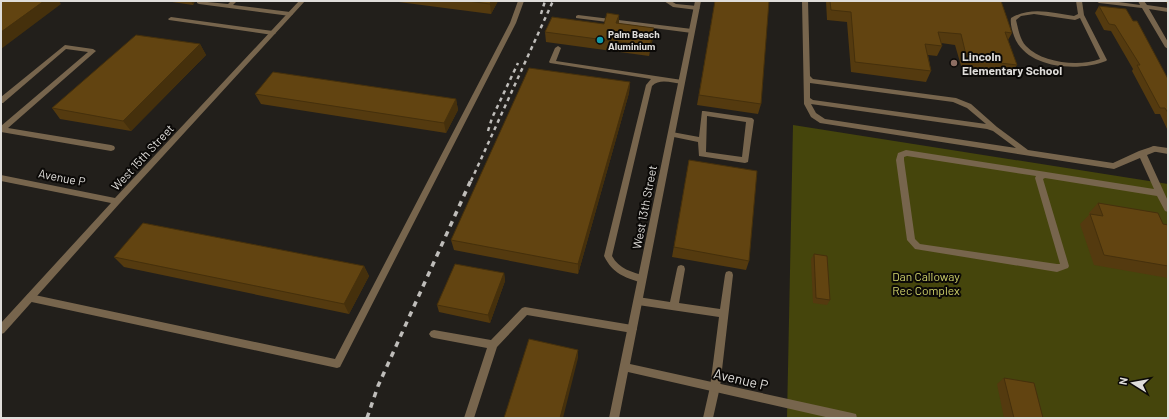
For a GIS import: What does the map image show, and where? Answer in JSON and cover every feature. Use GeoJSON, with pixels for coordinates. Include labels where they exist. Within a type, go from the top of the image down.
{"type":"FeatureCollection","features":[{"type":"Feature","properties":{"kind":"street","name":"West 15th Street"},"geometry":{"type":"LineString","coordinates":[[1,330],[117,201],[302,1]]}},
{"type":"Feature","properties":{"kind":"street"},"geometry":{"type":"LineString","coordinates":[[30,298],[337,364],[510,28],[521,1]]}},
{"type":"Feature","properties":{"kind":"street"},"geometry":{"type":"LineString","coordinates":[[666,1],[675,6],[697,5]]}},
{"type":"Feature","properties":{"kind":"street"},"geometry":{"type":"LineString","coordinates":[[805,1],[807,104],[813,114],[823,121],[1114,166],[1154,149],[1168,151]]}},
{"type":"Feature","properties":{"kind":"street"},"geometry":{"type":"LineString","coordinates":[[1079,1],[1081,15],[1104,60],[1095,64],[1070,65],[1046,60],[1032,54],[1023,46],[1013,19],[1020,14],[1033,13],[1075,18],[1081,15]]}},
{"type":"Feature","properties":{"kind":"street"},"geometry":{"type":"LineString","coordinates":[[1098,1],[1168,10]]}},
{"type":"Feature","properties":{"kind":"street"},"geometry":{"type":"LineString","coordinates":[[1142,1],[1168,47]]}},
{"type":"Feature","properties":{"kind":"street"},"geometry":{"type":"LineString","coordinates":[[200,2],[232,3],[290,14]]}},
{"type":"Feature","properties":{"kind":"street","name":"West 13th Street"},"geometry":{"type":"LineString","coordinates":[[614,418],[697,5]]}},
{"type":"Feature","properties":{"kind":"street"},"geometry":{"type":"LineString","coordinates":[[578,17],[692,31]]}},
{"type":"Feature","properties":{"kind":"street"},"geometry":{"type":"LineString","coordinates":[[171,19],[273,33]]}},
{"type":"Feature","properties":{"kind":"street"},"geometry":{"type":"LineString","coordinates":[[1,101],[65,47],[93,51],[2,129]]}},
{"type":"Feature","properties":{"kind":"street"},"geometry":{"type":"LineString","coordinates":[[558,48],[552,62],[682,82]]}},
{"type":"Feature","properties":{"kind":"street"},"geometry":{"type":"LineString","coordinates":[[806,77],[811,81],[954,100],[969,106],[995,129],[1028,153]]}},
{"type":"Feature","properties":{"kind":"street"},"geometry":{"type":"LineString","coordinates":[[642,279],[622,272],[612,264],[608,256],[649,85],[653,80],[661,79]]}},
{"type":"Feature","properties":{"kind":"street"},"geometry":{"type":"LineString","coordinates":[[807,99],[811,102],[995,129]]}},
{"type":"Feature","properties":{"kind":"street"},"geometry":{"type":"LineString","coordinates":[[704,113],[750,120],[745,160],[702,154],[702,140],[704,113]]}},
{"type":"Feature","properties":{"kind":"street"},"geometry":{"type":"LineString","coordinates":[[2,129],[111,148]]}},
{"type":"Feature","properties":{"kind":"street"},"geometry":{"type":"LineString","coordinates":[[672,134],[702,140]]}},
{"type":"Feature","properties":{"kind":"street"},"geometry":{"type":"LineString","coordinates":[[1044,175],[1039,178],[1064,266],[1057,268],[918,247],[911,240],[900,160],[901,155],[906,153],[1160,193]]}},
{"type":"Feature","properties":{"kind":"street"},"geometry":{"type":"LineString","coordinates":[[1142,153],[1168,209]]}},
{"type":"Feature","properties":{"kind":"street","name":"Avenue P"},"geometry":{"type":"LineString","coordinates":[[1,178],[117,201]]}},
{"type":"Feature","properties":{"kind":"street"},"geometry":{"type":"LineString","coordinates":[[674,306],[681,269]]}},
{"type":"Feature","properties":{"kind":"street"},"geometry":{"type":"LineString","coordinates":[[708,418],[715,387],[729,275]]}},
{"type":"Feature","properties":{"kind":"street"},"geometry":{"type":"LineString","coordinates":[[638,301],[725,314]]}},
{"type":"Feature","properties":{"kind":"street"},"geometry":{"type":"LineString","coordinates":[[469,418],[493,345],[524,311],[632,329]]}},
{"type":"Feature","properties":{"kind":"street"},"geometry":{"type":"LineString","coordinates":[[434,334],[493,345]]}},
{"type":"Feature","properties":{"kind":"street","name":"Avenue P"},"geometry":{"type":"LineString","coordinates":[[624,367],[852,418]]}},
{"type":"Feature","properties":{"kind":"green space","name":"Dan Calloway Rec Complex"},"geometry":{"type":"Polygon","coordinates":[[[793,125],[1168,184],[1168,418],[787,418],[793,125]]]}},
{"type":"Feature","properties":{"kind":"building"},"geometry":{"type":"Polygon","coordinates":[[[1,1],[44,1],[1,32],[1,1]]]}},
{"type":"Feature","properties":{"kind":"building"},"geometry":{"type":"Polygon","coordinates":[[[468,1],[491,1],[490,4],[468,1]]]}},
{"type":"Feature","properties":{"kind":"building"},"geometry":{"type":"Polygon","coordinates":[[[715,1],[769,1],[761,104],[699,95],[715,1]]]}},
{"type":"Feature","properties":{"kind":"building"},"geometry":{"type":"Polygon","coordinates":[[[830,1],[1001,1],[1012,33],[1005,32],[1017,65],[967,59],[961,34],[938,32],[942,46],[925,44],[931,71],[855,62],[851,12],[831,10],[830,1]]]}},
{"type":"Feature","properties":{"kind":"building"},"geometry":{"type":"Polygon","coordinates":[[[1099,6],[1126,9],[1133,21],[1137,21],[1168,79],[1168,113],[1165,108],[1160,108],[1137,65],[1140,65],[1115,25],[1109,24],[1099,6]]]}},
{"type":"Feature","properties":{"kind":"building"},"geometry":{"type":"Polygon","coordinates":[[[607,13],[619,15],[616,23],[654,28],[650,46],[545,32],[552,17],[604,24],[607,13]]]}},
{"type":"Feature","properties":{"kind":"building"},"geometry":{"type":"Polygon","coordinates":[[[136,35],[200,44],[123,121],[52,108],[136,35]]]}},
{"type":"Feature","properties":{"kind":"building"},"geometry":{"type":"Polygon","coordinates":[[[529,68],[630,82],[578,264],[451,240],[529,68]]]}},
{"type":"Feature","properties":{"kind":"building"},"geometry":{"type":"Polygon","coordinates":[[[273,72],[456,99],[444,123],[255,94],[273,72]]]}},
{"type":"Feature","properties":{"kind":"building"},"geometry":{"type":"Polygon","coordinates":[[[689,160],[757,171],[749,261],[674,247],[689,160]]]}},
{"type":"Feature","properties":{"kind":"building"},"geometry":{"type":"Polygon","coordinates":[[[1098,203],[1158,213],[1163,224],[1168,225],[1168,266],[1104,255],[1090,214],[1103,216],[1098,203]]]}},
{"type":"Feature","properties":{"kind":"building"},"geometry":{"type":"Polygon","coordinates":[[[143,223],[364,266],[344,304],[114,257],[143,223]]]}},
{"type":"Feature","properties":{"kind":"building"},"geometry":{"type":"Polygon","coordinates":[[[814,254],[827,256],[830,300],[816,298],[814,254]]]}},
{"type":"Feature","properties":{"kind":"building"},"geometry":{"type":"Polygon","coordinates":[[[455,264],[504,273],[488,315],[437,305],[455,264]]]}},
{"type":"Feature","properties":{"kind":"building"},"geometry":{"type":"Polygon","coordinates":[[[529,339],[578,350],[560,418],[504,418],[529,339]]]}},
{"type":"Feature","properties":{"kind":"building"},"geometry":{"type":"Polygon","coordinates":[[[1004,378],[1034,383],[1043,418],[1014,418],[1004,378]]]}},
{"type":"Feature","properties":{"kind":"railway"},"geometry":{"type":"LineString","coordinates":[[541,14],[545,1]]}},
{"type":"Feature","properties":{"kind":"railway"},"geometry":{"type":"LineString","coordinates":[[471,181],[553,1]]}},
{"type":"Feature","properties":{"kind":"railway"},"geometry":{"type":"LineString","coordinates":[[488,131],[492,118],[518,63]]}},
{"type":"Feature","properties":{"kind":"railway"},"geometry":{"type":"LineString","coordinates":[[367,418],[378,386],[471,180]]}},
{"type":"Feature","properties":{"kind":"place","name":"Palm Beach Aluminium"},"geometry":{"type":"Point","coordinates":[600,40]}},
{"type":"Feature","properties":{"kind":"place","name":"Lincoln Elementary School"},"geometry":{"type":"Point","coordinates":[954,63]}}]}
